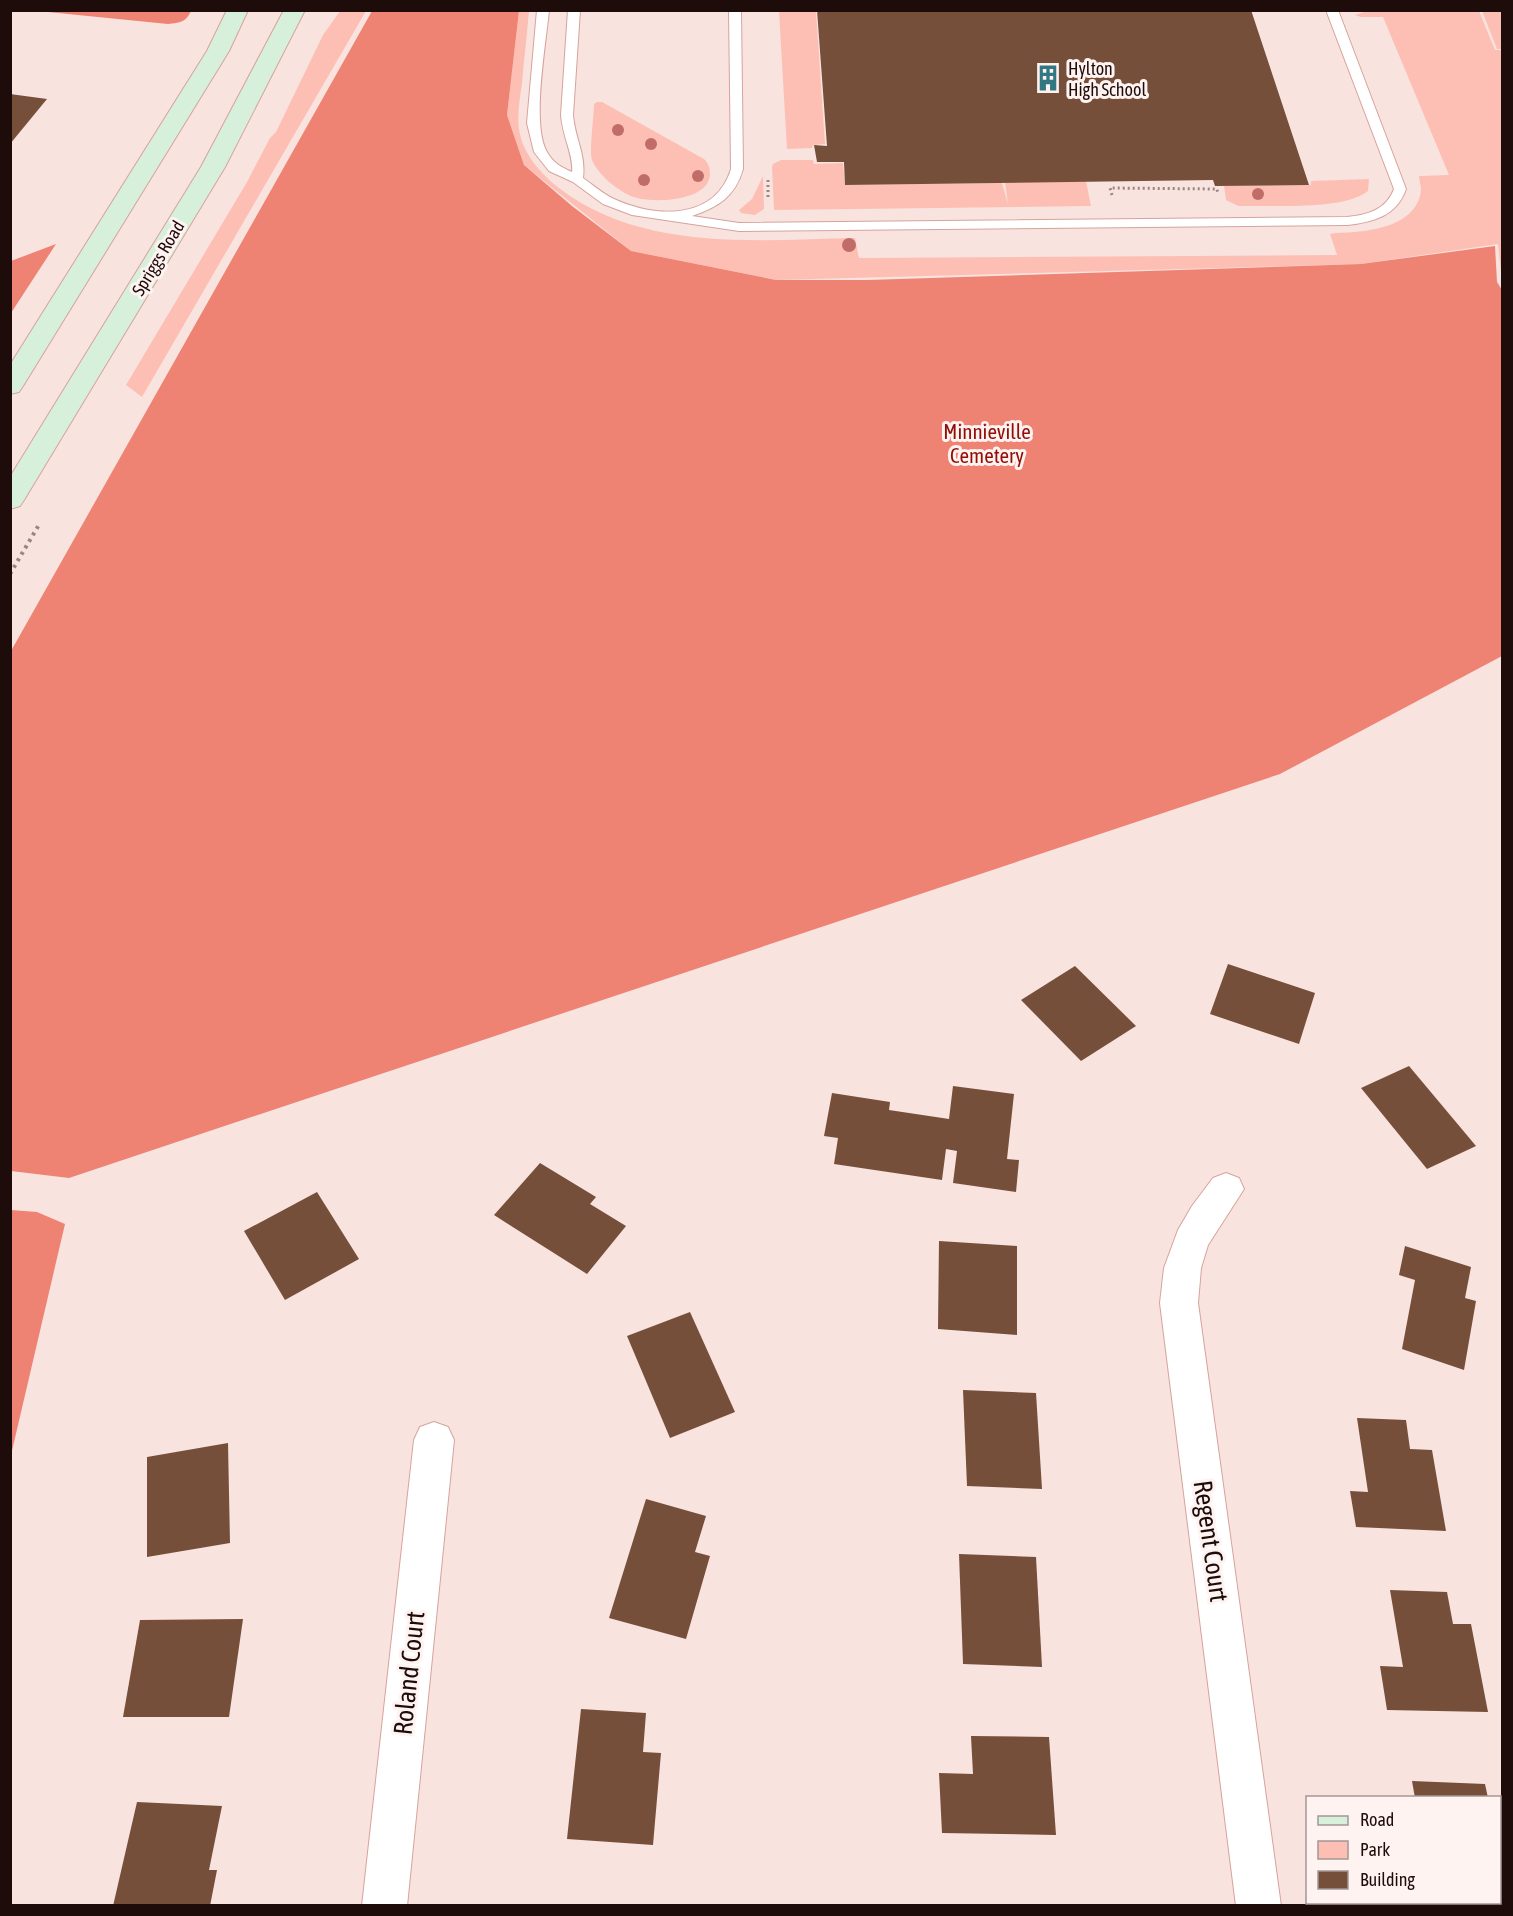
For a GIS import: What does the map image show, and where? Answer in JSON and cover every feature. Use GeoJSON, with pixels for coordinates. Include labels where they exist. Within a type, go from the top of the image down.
{"type":"FeatureCollection","features":[{"type":"Feature","properties":{"kind":"main road"},"geometry":{"type":"LineString","coordinates":[[10,386],[169,132],[218,51],[238,10]]}},
{"type":"Feature","properties":{"kind":"main road","name":"Spriggs Road"},"geometry":{"type":"LineString","coordinates":[[10,500],[213,167],[295,10]]}},
{"type":"Feature","properties":{"kind":"street","name":"Regent Court"},"geometry":{"type":"LineString","coordinates":[[1226,1189],[1200,1222],[1184,1253],[1179,1303],[1259,1905]]}},
{"type":"Feature","properties":{"kind":"street","name":"Roland Court"},"geometry":{"type":"LineString","coordinates":[[384,1905],[434,1440]]}},
{"type":"Feature","properties":{"kind":"lane"},"geometry":{"type":"LineString","coordinates":[[543,10],[533,123],[535,139],[540,152],[553,168],[577,179],[597,195],[617,206],[673,219],[748,227],[1347,221],[1375,216],[1387,210],[1399,196],[1400,189],[1332,10]]}},
{"type":"Feature","properties":{"kind":"lane"},"geometry":{"type":"LineString","coordinates":[[574,10],[567,115],[568,132],[579,163],[577,179]]}},
{"type":"Feature","properties":{"kind":"lane"},"geometry":{"type":"LineString","coordinates":[[673,219],[711,205],[731,190],[735,180],[737,169],[735,10]]}},
{"type":"Feature","properties":{"kind":"path"},"geometry":{"type":"LineString","coordinates":[[768,176],[768,200]]}},
{"type":"Feature","properties":{"kind":"path"},"geometry":{"type":"LineString","coordinates":[[1113,199],[1110,188],[1217,189],[1220,198]]}},
{"type":"Feature","properties":{"kind":"green space"},"geometry":{"type":"Polygon","coordinates":[[[38,11],[191,11],[182,21],[168,24],[38,11]]]}},
{"type":"Feature","properties":{"kind":"green space"},"geometry":{"type":"Polygon","coordinates":[[[340,11],[366,11],[142,397],[126,385],[247,182],[270,138],[276,132],[323,35],[340,11]]]}},
{"type":"Feature","properties":{"kind":"green space","name":"Minnieville Cemetery"},"geometry":{"type":"Polygon","coordinates":[[[372,11],[519,11],[507,115],[524,165],[572,206],[631,251],[776,280],[868,280],[1361,264],[1495,246],[1497,282],[1502,290],[1502,656],[1280,774],[69,1178],[11,1171],[11,651],[372,11]]]}},
{"type":"Feature","properties":{"kind":"green space"},"geometry":{"type":"Polygon","coordinates":[[[519,11],[529,11],[518,123],[521,138],[533,162],[559,188],[592,209],[626,223],[663,232],[701,238],[740,240],[855,238],[859,258],[1337,255],[1330,234],[1375,229],[1396,222],[1413,210],[1418,201],[1421,190],[1419,176],[1449,175],[1383,17],[1355,15],[1367,11],[1479,11],[1495,50],[1502,50],[1502,282],[1498,244],[1361,264],[776,280],[631,251],[524,165],[507,115],[519,11]]]}},
{"type":"Feature","properties":{"kind":"green space"},"geometry":{"type":"Polygon","coordinates":[[[779,11],[816,11],[825,144],[813,145],[812,148],[787,149],[779,11]]]}},
{"type":"Feature","properties":{"kind":"green space"},"geometry":{"type":"Polygon","coordinates":[[[1482,11],[1502,11],[1502,49],[1497,49],[1482,11]]]}},
{"type":"Feature","properties":{"kind":"green space"},"geometry":{"type":"Polygon","coordinates":[[[602,102],[704,159],[710,170],[707,184],[691,195],[680,198],[646,200],[626,193],[609,182],[595,166],[591,156],[594,104],[602,102]]]}},
{"type":"Feature","properties":{"kind":"green space"},"geometry":{"type":"Polygon","coordinates":[[[781,160],[813,160],[814,164],[843,163],[845,185],[1002,183],[1008,204],[1005,182],[1086,181],[1091,206],[774,210],[772,167],[781,160]]]}},
{"type":"Feature","properties":{"kind":"green space"},"geometry":{"type":"Polygon","coordinates":[[[763,176],[764,209],[755,215],[741,213],[739,210],[752,199],[763,176]]]}},
{"type":"Feature","properties":{"kind":"green space"},"geometry":{"type":"Polygon","coordinates":[[[1369,179],[1368,191],[1357,197],[1342,202],[1306,206],[1238,206],[1226,200],[1224,186],[1311,185],[1311,181],[1369,179]]]}},
{"type":"Feature","properties":{"kind":"green space"},"geometry":{"type":"Polygon","coordinates":[[[56,244],[11,313],[11,261],[56,244]]]}},
{"type":"Feature","properties":{"kind":"green space"},"geometry":{"type":"Polygon","coordinates":[[[11,1210],[37,1212],[65,1224],[11,1455],[11,1210]]]}},
{"type":"Feature","properties":{"kind":"building","name":"Hylton High School"},"geometry":{"type":"Polygon","coordinates":[[[817,10],[1251,10],[1309,185],[1215,186],[1213,180],[845,185],[844,162],[817,162],[814,145],[827,146],[817,10]]]}},
{"type":"Feature","properties":{"kind":"building"},"geometry":{"type":"Polygon","coordinates":[[[10,94],[47,99],[10,144],[10,94]]]}},
{"type":"Feature","properties":{"kind":"building"},"geometry":{"type":"Polygon","coordinates":[[[1228,964],[1315,993],[1299,1044],[1210,1014],[1228,964]]]}},
{"type":"Feature","properties":{"kind":"building"},"geometry":{"type":"Polygon","coordinates":[[[1075,966],[1136,1026],[1081,1061],[1021,1000],[1075,966]]]}},
{"type":"Feature","properties":{"kind":"building"},"geometry":{"type":"Polygon","coordinates":[[[1409,1066],[1476,1146],[1427,1169],[1361,1088],[1409,1066]]]}},
{"type":"Feature","properties":{"kind":"building"},"geometry":{"type":"Polygon","coordinates":[[[953,1086],[1014,1094],[1007,1159],[1019,1160],[1016,1192],[953,1183],[957,1151],[946,1149],[942,1180],[834,1164],[838,1138],[824,1136],[832,1093],[890,1102],[889,1110],[949,1119],[953,1086]]]}},
{"type":"Feature","properties":{"kind":"building"},"geometry":{"type":"Polygon","coordinates":[[[540,1163],[596,1197],[590,1204],[626,1226],[587,1274],[494,1215],[540,1163]]]}},
{"type":"Feature","properties":{"kind":"building"},"geometry":{"type":"Polygon","coordinates":[[[317,1192],[359,1259],[285,1300],[244,1231],[317,1192]]]}},
{"type":"Feature","properties":{"kind":"building"},"geometry":{"type":"Polygon","coordinates":[[[939,1241],[1017,1246],[1017,1335],[938,1329],[939,1241]]]}},
{"type":"Feature","properties":{"kind":"building"},"geometry":{"type":"Polygon","coordinates":[[[1405,1246],[1471,1267],[1465,1298],[1476,1301],[1464,1370],[1402,1349],[1415,1280],[1399,1275],[1405,1246]]]}},
{"type":"Feature","properties":{"kind":"building"},"geometry":{"type":"Polygon","coordinates":[[[690,1312],[735,1412],[670,1438],[627,1336],[690,1312]]]}},
{"type":"Feature","properties":{"kind":"building"},"geometry":{"type":"Polygon","coordinates":[[[963,1390],[1036,1393],[1042,1489],[967,1486],[963,1390]]]}},
{"type":"Feature","properties":{"kind":"building"},"geometry":{"type":"Polygon","coordinates":[[[1357,1418],[1406,1420],[1410,1449],[1432,1450],[1446,1531],[1356,1527],[1350,1491],[1368,1492],[1357,1418]]]}},
{"type":"Feature","properties":{"kind":"building"},"geometry":{"type":"Polygon","coordinates":[[[228,1443],[230,1543],[147,1557],[147,1457],[228,1443]]]}},
{"type":"Feature","properties":{"kind":"building"},"geometry":{"type":"Polygon","coordinates":[[[646,1499],[706,1516],[695,1552],[710,1556],[686,1639],[609,1618],[646,1499]]]}},
{"type":"Feature","properties":{"kind":"building"},"geometry":{"type":"Polygon","coordinates":[[[959,1554],[1036,1557],[1042,1667],[963,1664],[959,1554]]]}},
{"type":"Feature","properties":{"kind":"building"},"geometry":{"type":"Polygon","coordinates":[[[1390,1590],[1447,1592],[1453,1624],[1471,1624],[1488,1712],[1387,1710],[1380,1666],[1403,1667],[1390,1590]]]}},
{"type":"Feature","properties":{"kind":"building"},"geometry":{"type":"Polygon","coordinates":[[[243,1619],[229,1717],[123,1717],[140,1620],[243,1619]]]}},
{"type":"Feature","properties":{"kind":"building"},"geometry":{"type":"Polygon","coordinates":[[[581,1709],[646,1713],[643,1752],[661,1753],[653,1845],[567,1839],[581,1709]]]}},
{"type":"Feature","properties":{"kind":"building"},"geometry":{"type":"Polygon","coordinates":[[[971,1736],[1049,1737],[1056,1835],[942,1833],[939,1773],[973,1774],[971,1736]]]}},
{"type":"Feature","properties":{"kind":"building"},"geometry":{"type":"Polygon","coordinates":[[[1412,1781],[1485,1784],[1488,1796],[1415,1796],[1412,1781]]]}},
{"type":"Feature","properties":{"kind":"building"},"geometry":{"type":"Polygon","coordinates":[[[137,1802],[222,1806],[209,1870],[217,1870],[210,1906],[113,1906],[137,1802]]]}},
{"type":"Feature","properties":{"kind":"building"},"geometry":{"type":"Polygon","coordinates":[[[1502,1821],[1502,1906],[1452,1906],[1452,1904],[1501,1904],[1502,1821]]]}},
{"type":"Feature","properties":{"kind":"place","name":"Hylton High School"},"geometry":{"type":"Point","coordinates":[1048,78]}}]}
